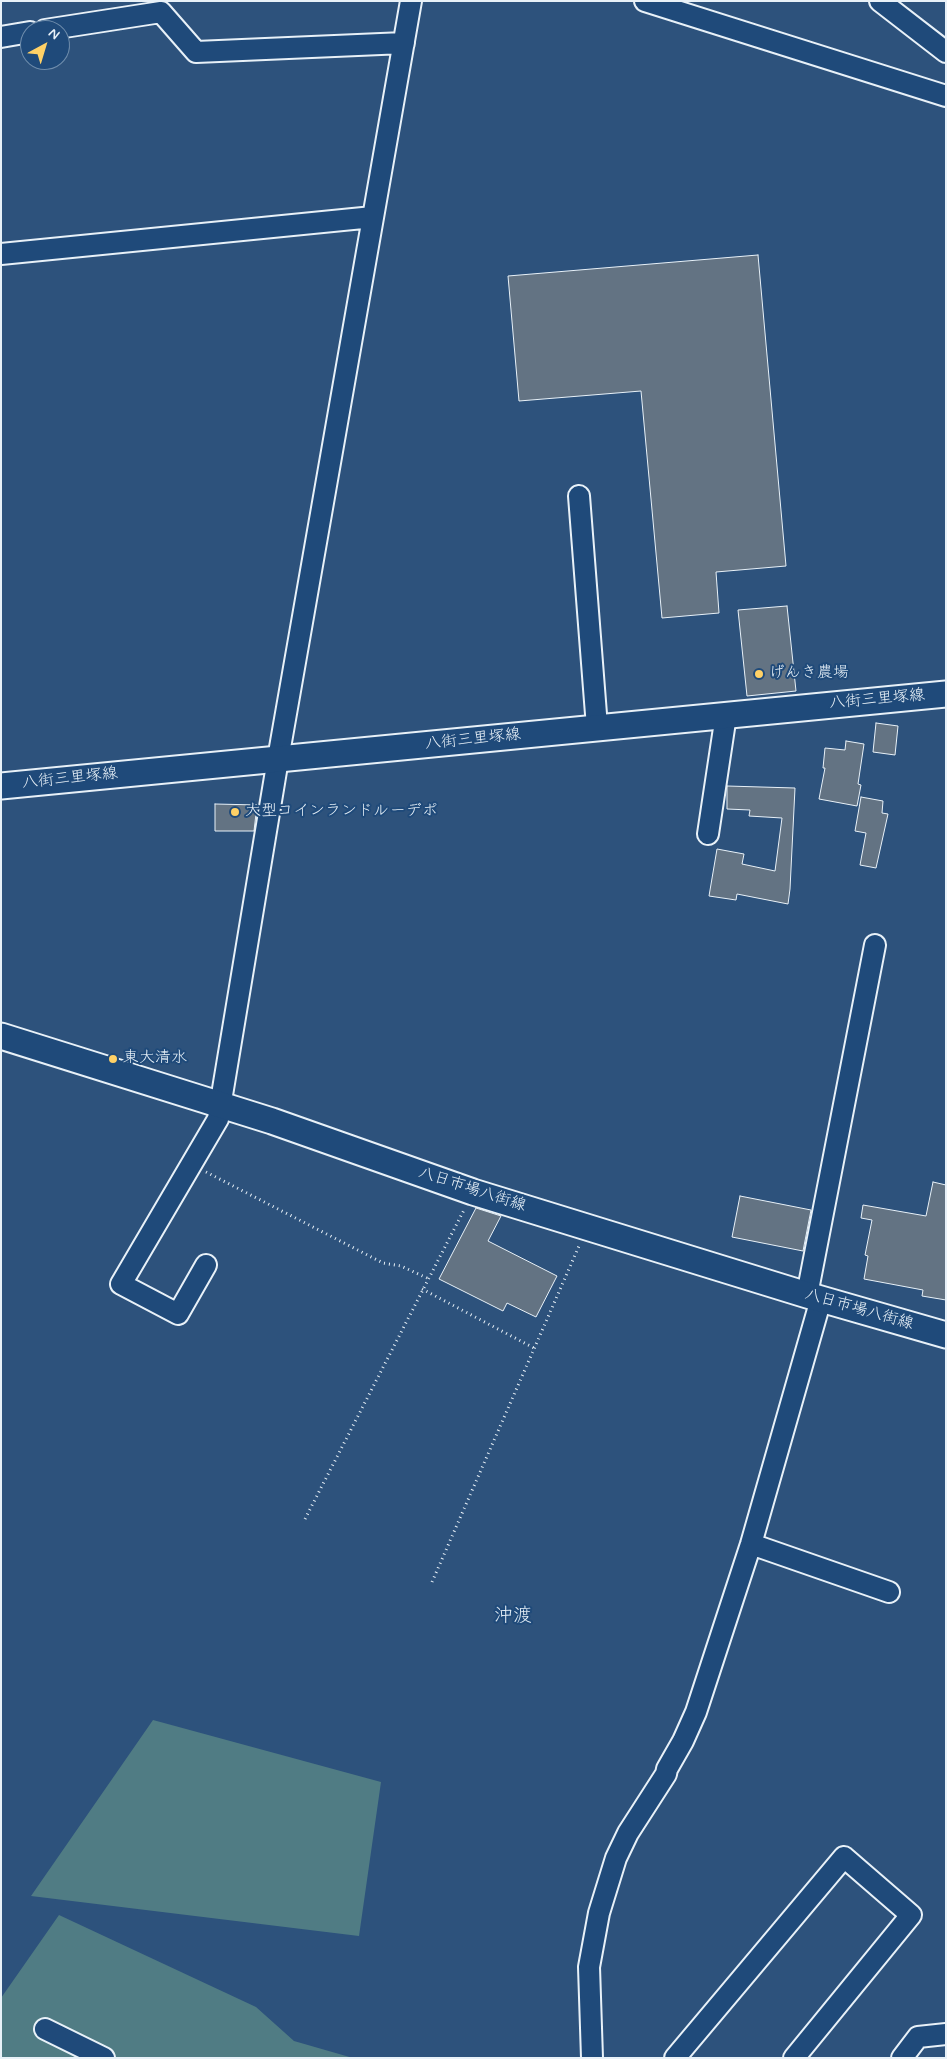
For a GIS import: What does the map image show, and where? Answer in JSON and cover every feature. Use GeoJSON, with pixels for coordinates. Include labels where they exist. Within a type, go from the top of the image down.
{"type":"FeatureCollection","features":[{"type":"Feature","properties":{"kind":"main road","name":"八街三里塚線"},"geometry":{"type":"LineString","coordinates":[[1,786],[946,694]]}},
{"type":"Feature","properties":{"kind":"main road","name":"八日市場八街線"},"geometry":{"type":"LineString","coordinates":[[1,1036],[272,1121],[473,1192],[814,1297],[946,1334]]}},
{"type":"Feature","properties":{"kind":"street"},"geometry":{"type":"LineString","coordinates":[[206,1265],[178,1314],[121,1284],[218,1119],[278,759],[411,1]]}},
{"type":"Feature","properties":{"kind":"street"},"geometry":{"type":"LineString","coordinates":[[645,1],[946,96]]}},
{"type":"Feature","properties":{"kind":"street"},"geometry":{"type":"LineString","coordinates":[[880,1],[901,7],[946,52]]}},
{"type":"Feature","properties":{"kind":"street"},"geometry":{"type":"LineString","coordinates":[[70,26],[162,12],[196,52],[404,43]]}},
{"type":"Feature","properties":{"kind":"street"},"geometry":{"type":"LineString","coordinates":[[1,37],[20,34]]}},
{"type":"Feature","properties":{"kind":"street"},"geometry":{"type":"LineString","coordinates":[[1,254],[373,217]]}},
{"type":"Feature","properties":{"kind":"street"},"geometry":{"type":"LineString","coordinates":[[579,496],[597,727]]}},
{"type":"Feature","properties":{"kind":"street"},"geometry":{"type":"LineString","coordinates":[[708,834],[726,715]]}},
{"type":"Feature","properties":{"kind":"street"},"geometry":{"type":"LineString","coordinates":[[592,2058],[589,1967],[599,1913],[616,1858],[628,1833],[666,1774],[696,1712],[751,1544],[814,1297],[874,945]]}},
{"type":"Feature","properties":{"kind":"street"},"geometry":{"type":"LineString","coordinates":[[751,1544],[889,1592]]}},
{"type":"Feature","properties":{"kind":"street"},"geometry":{"type":"LineString","coordinates":[[675,2058],[844,1857],[911,1915],[794,2058]]}},
{"type":"Feature","properties":{"kind":"street"},"geometry":{"type":"LineString","coordinates":[[45,2029],[104,2058]]}},
{"type":"Feature","properties":{"kind":"street"},"geometry":{"type":"LineString","coordinates":[[902,2058],[918,2037],[946,2034]]}},
{"type":"Feature","properties":{"kind":"path"},"geometry":{"type":"LineString","coordinates":[[191,1165],[383,1263],[401,1266],[427,1278]]}},
{"type":"Feature","properties":{"kind":"path"},"geometry":{"type":"LineString","coordinates":[[305,1519],[427,1278],[473,1192]]}},
{"type":"Feature","properties":{"kind":"path"},"geometry":{"type":"LineString","coordinates":[[432,1582],[574,1260],[586,1227]]}},
{"type":"Feature","properties":{"kind":"path"},"geometry":{"type":"LineString","coordinates":[[422,1289],[534,1348]]}},
{"type":"Feature","properties":{"kind":"green space"},"geometry":{"type":"Polygon","coordinates":[[[153,1720],[381,1782],[359,1936],[31,1896],[153,1720]]]}},
{"type":"Feature","properties":{"kind":"green space"},"geometry":{"type":"Polygon","coordinates":[[[59,1915],[256,2007],[294,2041],[353,2058],[1,2058],[1,1998],[59,1915]]]}},
{"type":"Feature","properties":{"kind":"building"},"geometry":{"type":"Polygon","coordinates":[[[758,255],[786,566],[716,572],[719,613],[662,618],[641,391],[519,401],[508,276],[758,255]]]}},
{"type":"Feature","properties":{"kind":"building"},"geometry":{"type":"Polygon","coordinates":[[[787,606],[796,691],[747,696],[738,610],[787,606]]]}},
{"type":"Feature","properties":{"kind":"building"},"geometry":{"type":"Polygon","coordinates":[[[876,723],[898,726],[895,755],[873,752],[876,723]]]}},
{"type":"Feature","properties":{"kind":"building"},"geometry":{"type":"Polygon","coordinates":[[[846,741],[864,744],[858,784],[861,785],[857,806],[819,799],[825,768],[823,768],[825,748],[845,750],[846,741]]]}},
{"type":"Feature","properties":{"kind":"building"},"geometry":{"type":"Polygon","coordinates":[[[727,786],[795,788],[788,904],[737,894],[736,900],[709,896],[717,849],[744,854],[742,864],[775,871],[782,818],[749,816],[750,810],[727,809],[727,786]]]}},
{"type":"Feature","properties":{"kind":"building"},"geometry":{"type":"Polygon","coordinates":[[[861,797],[883,801],[882,813],[888,814],[876,868],[860,865],[866,833],[855,831],[861,797]]]}},
{"type":"Feature","properties":{"kind":"building"},"geometry":{"type":"Polygon","coordinates":[[[215,804],[257,805],[254,831],[215,831],[215,804]]]}},
{"type":"Feature","properties":{"kind":"building"},"geometry":{"type":"Polygon","coordinates":[[[933,1182],[946,1185],[946,1300],[922,1296],[923,1290],[864,1279],[868,1256],[865,1255],[872,1220],[861,1218],[863,1205],[926,1216],[933,1182]]]}},
{"type":"Feature","properties":{"kind":"building"},"geometry":{"type":"Polygon","coordinates":[[[740,1196],[811,1210],[803,1251],[732,1237],[740,1196]]]}},
{"type":"Feature","properties":{"kind":"building"},"geometry":{"type":"Polygon","coordinates":[[[476,1208],[501,1216],[488,1241],[557,1276],[536,1317],[507,1303],[503,1311],[439,1279],[476,1208]]]}},
{"type":"Feature","properties":{"kind":"place","name":"げんき農場"},"geometry":{"type":"Point","coordinates":[759,674]}},
{"type":"Feature","properties":{"kind":"place","name":"大型コインランドルーデポ"},"geometry":{"type":"Point","coordinates":[235,812]}},
{"type":"Feature","properties":{"kind":"place","name":"東大清水"},"geometry":{"type":"Point","coordinates":[113,1059]}},
{"type":"Feature","properties":{"kind":"district","name":"沖渡"},"geometry":{"type":"Point","coordinates":[513,1617]}}]}
